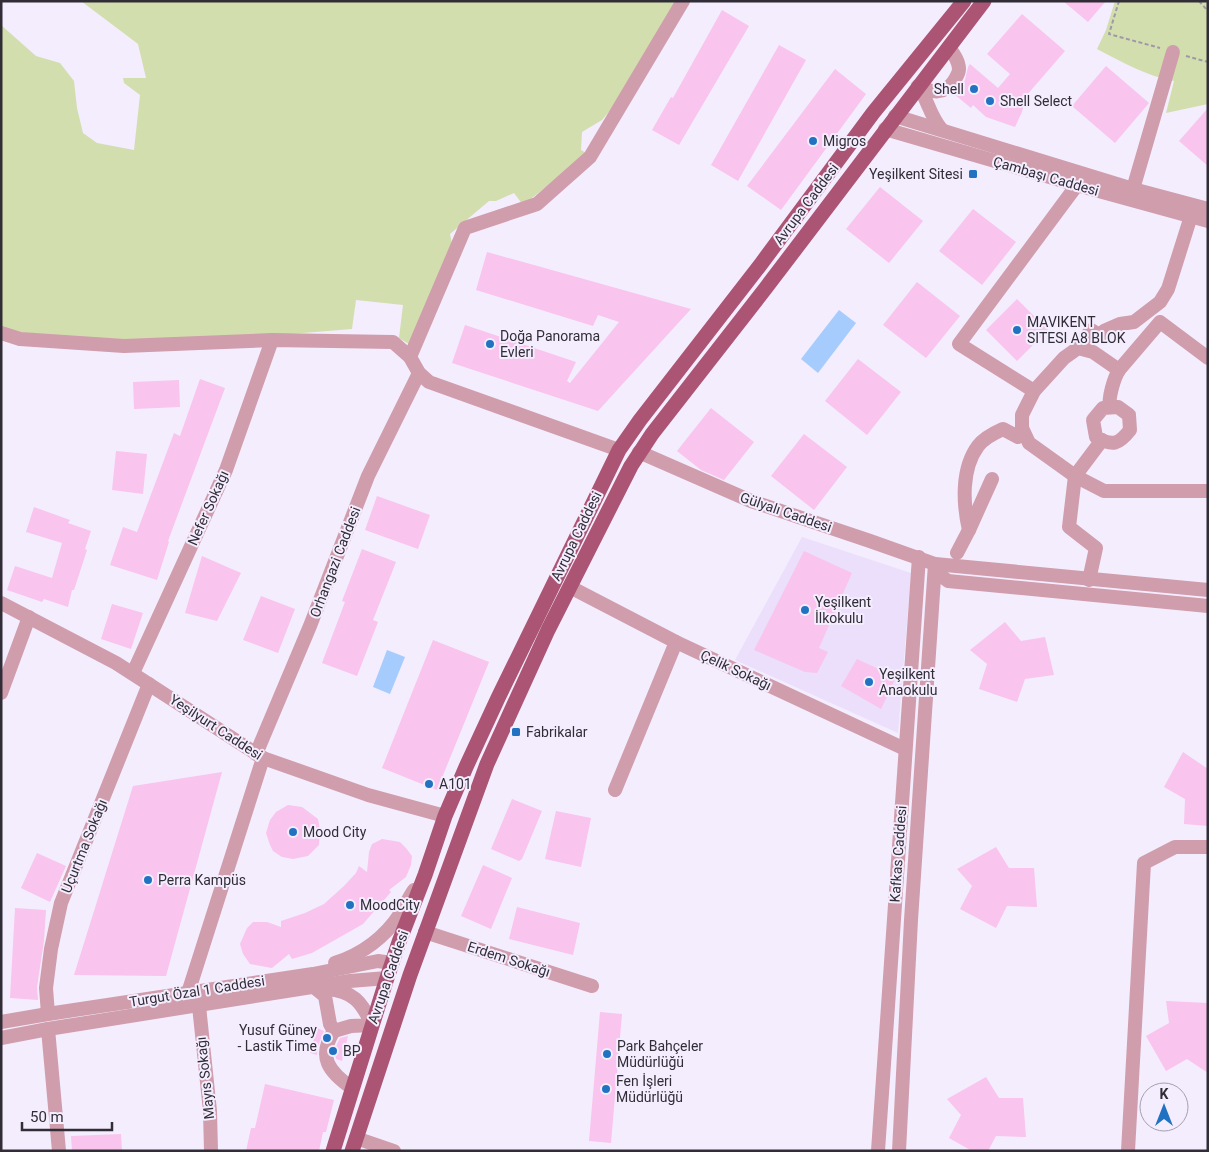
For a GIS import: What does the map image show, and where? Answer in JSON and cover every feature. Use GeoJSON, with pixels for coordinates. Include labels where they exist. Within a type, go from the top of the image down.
{"type":"FeatureCollection","features":[{"type":"Feature","properties":{"kind":"main road","name":"Avrupa Caddesi"},"geometry":{"type":"LineString","coordinates":[[333,1151],[386,978],[445,816],[498,698],[619,450],[873,114],[964,1]]}},
{"type":"Feature","properties":{"kind":"main road","name":"Avrupa Caddesi"},"geometry":{"type":"LineString","coordinates":[[354,1144],[410,975],[486,764],[570,587],[639,452],[984,1]]}},
{"type":"Feature","properties":{"kind":"main road"},"geometry":{"type":"LineString","coordinates":[[885,129],[880,126],[873,114],[883,112],[895,116]]}},
{"type":"Feature","properties":{"kind":"main road"},"geometry":{"type":"LineString","coordinates":[[392,963],[407,971],[410,975]]}},
{"type":"Feature","properties":{"kind":"main road"},"geometry":{"type":"LineString","coordinates":[[386,978],[410,975]]}},
{"type":"Feature","properties":{"kind":"street"},"geometry":{"type":"LineString","coordinates":[[410,357],[465,228],[537,204],[590,156],[683,1]]}},
{"type":"Feature","properties":{"kind":"street"},"geometry":{"type":"LineString","coordinates":[[918,86],[932,92],[945,90],[950,87],[958,75],[959,69],[949,47]]}},
{"type":"Feature","properties":{"kind":"street"},"geometry":{"type":"LineString","coordinates":[[1133,189],[1173,52]]}},
{"type":"Feature","properties":{"kind":"street"},"geometry":{"type":"LineString","coordinates":[[918,86],[922,91],[932,117],[942,130]]}},
{"type":"Feature","properties":{"kind":"street","name":"Çambaşı Caddesi"},"geometry":{"type":"LineString","coordinates":[[895,116],[1133,189],[1208,209]]}},
{"type":"Feature","properties":{"kind":"street","name":"Çambaşı Caddesi"},"geometry":{"type":"LineString","coordinates":[[885,129],[1078,185],[1208,220]]}},
{"type":"Feature","properties":{"kind":"street"},"geometry":{"type":"LineString","coordinates":[[1034,391],[959,344],[1078,185]]}},
{"type":"Feature","properties":{"kind":"street"},"geometry":{"type":"LineString","coordinates":[[969,530],[965,510],[966,482],[969,462],[978,446],[990,435],[1003,429],[1018,437],[1022,428],[1022,415],[1034,391],[1064,358],[1078,348],[1091,330],[1102,337],[1104,331],[1120,324],[1134,322],[1160,302],[1168,289],[1191,216]]}},
{"type":"Feature","properties":{"kind":"street"},"geometry":{"type":"LineString","coordinates":[[1110,407],[1110,393],[1119,370],[1160,322],[1206,353]]}},
{"type":"Feature","properties":{"kind":"street"},"geometry":{"type":"LineString","coordinates":[[1,333],[20,339],[124,346],[272,340],[393,342],[410,357],[419,373],[429,382],[619,450]]}},
{"type":"Feature","properties":{"kind":"street","name":"Nefer Sokağı"},"geometry":{"type":"LineString","coordinates":[[133,673],[226,470],[272,340]]}},
{"type":"Feature","properties":{"kind":"street"},"geometry":{"type":"LineString","coordinates":[[1078,348],[1093,352],[1119,370]]}},
{"type":"Feature","properties":{"kind":"street","name":"Orhangazi Caddesi"},"geometry":{"type":"LineString","coordinates":[[188,993],[260,756],[368,476],[419,373]]}},
{"type":"Feature","properties":{"kind":"street"},"geometry":{"type":"LineString","coordinates":[[1118,407],[1129,415],[1130,430],[1122,441],[1110,443],[1102,440],[1096,437],[1093,420],[1103,408],[1118,407]]}},
{"type":"Feature","properties":{"kind":"street"},"geometry":{"type":"LineString","coordinates":[[1022,428],[1029,443],[1075,476],[1104,492],[1208,492]]}},
{"type":"Feature","properties":{"kind":"street"},"geometry":{"type":"LineString","coordinates":[[1089,580],[1096,548],[1069,527],[1075,476],[1102,440]]}},
{"type":"Feature","properties":{"kind":"street","name":"Gülyalı Caddesi"},"geometry":{"type":"LineString","coordinates":[[639,452],[751,501],[935,564],[1208,590]]}},
{"type":"Feature","properties":{"kind":"street"},"geometry":{"type":"LineString","coordinates":[[956,553],[969,530],[992,479]]}},
{"type":"Feature","properties":{"kind":"street","name":"Kafkas Caddesi"},"geometry":{"type":"LineString","coordinates":[[878,1151],[919,558]]}},
{"type":"Feature","properties":{"kind":"street","name":"Gülyalı Caddesi"},"geometry":{"type":"LineString","coordinates":[[935,564],[940,575],[948,581],[1208,606]]}},
{"type":"Feature","properties":{"kind":"street","name":"Kafkas Caddesi"},"geometry":{"type":"LineString","coordinates":[[900,1151],[911,920],[935,564]]}},
{"type":"Feature","properties":{"kind":"street","name":"Çelik Sokağı"},"geometry":{"type":"LineString","coordinates":[[570,587],[676,642],[905,749]]}},
{"type":"Feature","properties":{"kind":"street","name":"Yeşilyurt Caddesi"},"geometry":{"type":"LineString","coordinates":[[1,603],[133,673],[260,756],[368,795],[445,816]]}},
{"type":"Feature","properties":{"kind":"street"},"geometry":{"type":"LineString","coordinates":[[1,693],[29,617]]}},
{"type":"Feature","properties":{"kind":"street"},"geometry":{"type":"LineString","coordinates":[[615,790],[676,642]]}},
{"type":"Feature","properties":{"kind":"street","name":"Uçurtma Sokağı"},"geometry":{"type":"LineString","coordinates":[[48,1014],[46,988],[51,949],[61,903],[149,684]]}},
{"type":"Feature","properties":{"kind":"street"},"geometry":{"type":"LineString","coordinates":[[1128,1151],[1144,863],[1175,847],[1208,847]]}},
{"type":"Feature","properties":{"kind":"street"},"geometry":{"type":"LineString","coordinates":[[313,981],[320,968],[344,960],[364,950],[380,938],[391,927],[410,895],[425,875]]}},
{"type":"Feature","properties":{"kind":"street","name":"Erdem Sokağı"},"geometry":{"type":"LineString","coordinates":[[426,932],[592,986]]}},
{"type":"Feature","properties":{"kind":"street","name":"Turgut Özal 1 Caddesi"},"geometry":{"type":"LineString","coordinates":[[1,1038],[199,1006],[313,981],[378,961],[392,963]]}},
{"type":"Feature","properties":{"kind":"street","name":"Turgut Özal 1 Caddesi"},"geometry":{"type":"LineString","coordinates":[[1,1022],[188,993],[313,981],[386,978]]}},
{"type":"Feature","properties":{"kind":"street"},"geometry":{"type":"LineString","coordinates":[[313,981],[357,999],[372,1024],[334,1030],[328,1041],[326,1057],[335,1075],[352,1088]]}},
{"type":"Feature","properties":{"kind":"street"},"geometry":{"type":"LineString","coordinates":[[313,981],[325,996],[330,1024],[334,1030]]}},
{"type":"Feature","properties":{"kind":"street","name":"Mayıs Sokağı"},"geometry":{"type":"LineString","coordinates":[[199,1006],[210,1111],[211,1151]]}},
{"type":"Feature","properties":{"kind":"street"},"geometry":{"type":"LineString","coordinates":[[48,1029],[59,1151]]}},
{"type":"Feature","properties":{"kind":"street"},"geometry":{"type":"LineString","coordinates":[[354,1144],[394,1151]]}},
{"type":"Feature","properties":{"kind":"path"},"geometry":{"type":"LineString","coordinates":[[1119,1],[1109,34],[1208,62]]}},
{"type":"Feature","properties":{"kind":"path"},"geometry":{"type":"LineString","coordinates":[[1199,1],[1208,11]]}},
{"type":"Feature","properties":{"kind":"shaded area"},"geometry":{"type":"Polygon","coordinates":[[[802,537],[911,573],[898,733],[735,660],[802,537]]]}},
{"type":"Feature","properties":{"kind":"green space"},"geometry":{"type":"Polygon","coordinates":[[[81,1],[678,1],[612,108],[602,120],[582,132],[581,150],[588,154],[523,205],[514,193],[496,201],[489,201],[450,234],[453,248],[412,346],[399,338],[403,305],[356,300],[352,329],[331,331],[161,340],[116,340],[46,337],[1,330],[1,25],[36,56],[60,63],[74,81],[77,108],[83,133],[97,143],[134,150],[140,95],[124,83],[123,78],[146,78],[138,44],[81,1]]]}},
{"type":"Feature","properties":{"kind":"green space"},"geometry":{"type":"Polygon","coordinates":[[[1115,1],[1208,1],[1208,104],[1166,113],[1174,81],[1144,72],[1097,49],[1106,30],[1115,1]]]}},
{"type":"Feature","properties":{"kind":"water"},"geometry":{"type":"Polygon","coordinates":[[[839,310],[856,323],[818,373],[801,359],[839,310]]]}},
{"type":"Feature","properties":{"kind":"water"},"geometry":{"type":"Polygon","coordinates":[[[387,650],[405,657],[390,694],[373,687],[387,650]]]}},
{"type":"Feature","properties":{"kind":"building"},"geometry":{"type":"Polygon","coordinates":[[[1063,1],[1106,1],[1088,22],[1063,1]]]}},
{"type":"Feature","properties":{"kind":"building"},"geometry":{"type":"Polygon","coordinates":[[[722,10],[749,26],[679,145],[652,130],[671,97],[673,98],[722,10]]]}},
{"type":"Feature","properties":{"kind":"building"},"geometry":{"type":"Polygon","coordinates":[[[1022,14],[1065,51],[1026,96],[1022,112],[1015,127],[986,117],[973,105],[971,108],[954,94],[965,80],[970,64],[998,88],[1010,74],[987,54],[1022,14]]]}},
{"type":"Feature","properties":{"kind":"building"},"geometry":{"type":"Polygon","coordinates":[[[779,45],[806,60],[738,181],[711,165],[779,45]]]}},
{"type":"Feature","properties":{"kind":"building"},"geometry":{"type":"Polygon","coordinates":[[[1106,66],[1149,103],[1115,143],[1072,106],[1106,66]]]}},
{"type":"Feature","properties":{"kind":"building"},"geometry":{"type":"Polygon","coordinates":[[[835,69],[866,94],[781,210],[747,186],[835,69]]]}},
{"type":"Feature","properties":{"kind":"building"},"geometry":{"type":"Polygon","coordinates":[[[1208,108],[1208,166],[1179,141],[1208,108]]]}},
{"type":"Feature","properties":{"kind":"building"},"geometry":{"type":"Polygon","coordinates":[[[880,187],[923,221],[889,263],[846,229],[880,187]]]}},
{"type":"Feature","properties":{"kind":"building"},"geometry":{"type":"Polygon","coordinates":[[[973,209],[1016,242],[982,285],[939,251],[973,209]]]}},
{"type":"Feature","properties":{"kind":"building","name":"Doğa Panorama Evleri"},"geometry":{"type":"Polygon","coordinates":[[[487,252],[691,309],[598,411],[452,363],[465,325],[576,362],[567,381],[570,383],[619,322],[598,315],[593,326],[476,290],[487,252]]]}},
{"type":"Feature","properties":{"kind":"building"},"geometry":{"type":"Polygon","coordinates":[[[917,282],[960,316],[926,358],[883,325],[917,282]]]}},
{"type":"Feature","properties":{"kind":"building","name":"MAVIKENT SITESI A8 BLOK"},"geometry":{"type":"Polygon","coordinates":[[[1017,299],[1048,330],[1017,361],[986,330],[1017,299]]]}},
{"type":"Feature","properties":{"kind":"building"},"geometry":{"type":"Polygon","coordinates":[[[858,359],[901,392],[867,435],[825,401],[858,359]]]}},
{"type":"Feature","properties":{"kind":"building"},"geometry":{"type":"Polygon","coordinates":[[[200,379],[225,388],[168,541],[157,580],[110,565],[123,527],[137,532],[174,433],[180,436],[200,379]]]}},
{"type":"Feature","properties":{"kind":"building"},"geometry":{"type":"Polygon","coordinates":[[[179,380],[180,407],[134,409],[133,382],[179,380]]]}},
{"type":"Feature","properties":{"kind":"building"},"geometry":{"type":"Polygon","coordinates":[[[711,408],[754,442],[724,480],[701,470],[677,451],[711,408]]]}},
{"type":"Feature","properties":{"kind":"building"},"geometry":{"type":"Polygon","coordinates":[[[804,434],[847,467],[814,510],[771,476],[804,434]]]}},
{"type":"Feature","properties":{"kind":"building"},"geometry":{"type":"Polygon","coordinates":[[[116,451],[147,454],[143,494],[112,490],[116,451]]]}},
{"type":"Feature","properties":{"kind":"building"},"geometry":{"type":"Polygon","coordinates":[[[377,496],[430,515],[418,549],[365,530],[377,496]]]}},
{"type":"Feature","properties":{"kind":"building"},"geometry":{"type":"Polygon","coordinates":[[[34,507],[70,520],[68,523],[91,531],[85,549],[87,550],[74,590],[72,590],[68,607],[44,599],[42,602],[7,590],[15,566],[52,578],[62,543],[26,532],[34,507]]]}},
{"type":"Feature","properties":{"kind":"building"},"geometry":{"type":"Polygon","coordinates":[[[362,549],[396,562],[373,620],[378,622],[357,676],[322,663],[345,602],[342,601],[362,549]]]}},
{"type":"Feature","properties":{"kind":"building","name":"Yeşilkent İlkokulu"},"geometry":{"type":"Polygon","coordinates":[[[804,551],[852,573],[819,648],[828,652],[817,673],[805,672],[754,650],[804,551]]]}},
{"type":"Feature","properties":{"kind":"building"},"geometry":{"type":"Polygon","coordinates":[[[202,556],[241,573],[217,621],[185,613],[202,556]]]}},
{"type":"Feature","properties":{"kind":"building"},"geometry":{"type":"Polygon","coordinates":[[[261,596],[295,609],[278,653],[243,640],[261,596]]]}},
{"type":"Feature","properties":{"kind":"building"},"geometry":{"type":"Polygon","coordinates":[[[112,604],[143,613],[131,649],[101,639],[112,604]]]}},
{"type":"Feature","properties":{"kind":"building"},"geometry":{"type":"Polygon","coordinates":[[[1005,622],[1021,641],[1045,637],[1054,675],[1025,679],[1017,702],[979,689],[987,664],[970,650],[1005,622]]]}},
{"type":"Feature","properties":{"kind":"building"},"geometry":{"type":"Polygon","coordinates":[[[433,640],[489,662],[437,790],[382,768],[433,640]]]}},
{"type":"Feature","properties":{"kind":"building","name":"Yeşilkent Anaokulu"},"geometry":{"type":"Polygon","coordinates":[[[857,659],[896,677],[881,709],[841,686],[857,659]]]}},
{"type":"Feature","properties":{"kind":"building"},"geometry":{"type":"Polygon","coordinates":[[[1183,752],[1208,769],[1208,826],[1184,824],[1185,799],[1164,787],[1183,752]]]}},
{"type":"Feature","properties":{"kind":"building","name":"Perra Kampüs"},"geometry":{"type":"Polygon","coordinates":[[[222,772],[166,976],[74,975],[133,786],[222,772]]]}},
{"type":"Feature","properties":{"kind":"building"},"geometry":{"type":"Polygon","coordinates":[[[512,799],[542,811],[522,859],[519,861],[491,849],[512,799]]]}},
{"type":"Feature","properties":{"kind":"building","name":"Mood City"},"geometry":{"type":"Polygon","coordinates":[[[288,805],[302,807],[318,819],[320,830],[319,845],[308,856],[293,859],[282,857],[273,851],[270,845],[266,833],[270,820],[276,812],[288,805]]]}},
{"type":"Feature","properties":{"kind":"building"},"geometry":{"type":"Polygon","coordinates":[[[556,811],[591,818],[581,867],[545,859],[556,811]]]}},
{"type":"Feature","properties":{"kind":"building","name":"MoodCity"},"geometry":{"type":"Polygon","coordinates":[[[382,839],[400,842],[412,856],[411,865],[406,877],[389,890],[391,892],[363,924],[312,953],[292,959],[289,954],[272,968],[250,964],[243,954],[240,944],[247,928],[253,922],[267,922],[281,927],[281,921],[324,904],[356,873],[359,866],[367,872],[369,852],[372,844],[382,839]]]}},
{"type":"Feature","properties":{"kind":"building"},"geometry":{"type":"Polygon","coordinates":[[[996,847],[1009,868],[1034,868],[1037,907],[1007,906],[996,928],[960,909],[972,886],[957,869],[996,847]]]}},
{"type":"Feature","properties":{"kind":"building"},"geometry":{"type":"Polygon","coordinates":[[[37,853],[66,866],[50,902],[21,888],[37,853]]]}},
{"type":"Feature","properties":{"kind":"building"},"geometry":{"type":"Polygon","coordinates":[[[483,865],[512,878],[491,929],[461,916],[483,865]]]}},
{"type":"Feature","properties":{"kind":"building"},"geometry":{"type":"Polygon","coordinates":[[[517,907],[580,923],[573,955],[509,939],[517,907]]]}},
{"type":"Feature","properties":{"kind":"building"},"geometry":{"type":"Polygon","coordinates":[[[15,908],[46,910],[44,941],[37,987],[38,1000],[10,998],[15,908]]]}},
{"type":"Feature","properties":{"kind":"building"},"geometry":{"type":"Polygon","coordinates":[[[1166,1001],[1208,1003],[1208,1073],[1187,1059],[1166,1071],[1146,1036],[1169,1023],[1166,1001]]]}},
{"type":"Feature","properties":{"kind":"building"},"geometry":{"type":"Polygon","coordinates":[[[600,1012],[622,1014],[611,1143],[589,1141],[600,1012]]]}},
{"type":"Feature","properties":{"kind":"building"},"geometry":{"type":"Polygon","coordinates":[[[317,1028],[324,1031],[318,1046],[317,1055],[310,1053],[317,1028]]]}},
{"type":"Feature","properties":{"kind":"building"},"geometry":{"type":"Polygon","coordinates":[[[348,1036],[342,1061],[336,1059],[335,1050],[340,1038],[348,1036]]]}},
{"type":"Feature","properties":{"kind":"building"},"geometry":{"type":"Polygon","coordinates":[[[986,1077],[999,1098],[1023,1098],[1026,1137],[996,1136],[988,1151],[972,1151],[949,1138],[961,1115],[947,1099],[986,1077]]]}},
{"type":"Feature","properties":{"kind":"building"},"geometry":{"type":"Polygon","coordinates":[[[265,1084],[334,1100],[326,1132],[323,1132],[319,1151],[246,1151],[251,1128],[255,1128],[265,1084]]]}},
{"type":"Feature","properties":{"kind":"building"},"geometry":{"type":"Polygon","coordinates":[[[121,1134],[122,1151],[72,1151],[71,1136],[121,1134]]]}},
{"type":"Feature","properties":{"kind":"place","name":"Shell"},"geometry":{"type":"Point","coordinates":[974,89]}},
{"type":"Feature","properties":{"kind":"place","name":"Shell Select"},"geometry":{"type":"Point","coordinates":[990,101]}},
{"type":"Feature","properties":{"kind":"place","name":"Migros"},"geometry":{"type":"Point","coordinates":[813,141]}},
{"type":"Feature","properties":{"kind":"place","name":"Yeşilkent Sitesi"},"geometry":{"type":"Point","coordinates":[973,174]}},
{"type":"Feature","properties":{"kind":"place","name":"MAVIKENT SITESI A8 BLOK"},"geometry":{"type":"Point","coordinates":[1017,330]}},
{"type":"Feature","properties":{"kind":"place","name":"Doğa Panorama Evleri"},"geometry":{"type":"Point","coordinates":[490,344]}},
{"type":"Feature","properties":{"kind":"place","name":"Yeşilkent İlkokulu"},"geometry":{"type":"Point","coordinates":[805,610]}},
{"type":"Feature","properties":{"kind":"place","name":"Yeşilkent Anaokulu"},"geometry":{"type":"Point","coordinates":[869,682]}},
{"type":"Feature","properties":{"kind":"place","name":"Fabrikalar"},"geometry":{"type":"Point","coordinates":[516,732]}},
{"type":"Feature","properties":{"kind":"place","name":"A101"},"geometry":{"type":"Point","coordinates":[429,784]}},
{"type":"Feature","properties":{"kind":"place","name":"Mood City"},"geometry":{"type":"Point","coordinates":[293,832]}},
{"type":"Feature","properties":{"kind":"place","name":"Perra Kampüs"},"geometry":{"type":"Point","coordinates":[148,880]}},
{"type":"Feature","properties":{"kind":"place","name":"MoodCity"},"geometry":{"type":"Point","coordinates":[350,905]}},
{"type":"Feature","properties":{"kind":"place","name":"Yusuf Güney - Lastik Time"},"geometry":{"type":"Point","coordinates":[327,1038]}},
{"type":"Feature","properties":{"kind":"place","name":"BP"},"geometry":{"type":"Point","coordinates":[333,1051]}},
{"type":"Feature","properties":{"kind":"place","name":"Park Bahçeler Müdürlüğü"},"geometry":{"type":"Point","coordinates":[607,1054]}},
{"type":"Feature","properties":{"kind":"place","name":"Fen İşleri Müdürlüğü"},"geometry":{"type":"Point","coordinates":[606,1089]}}]}
